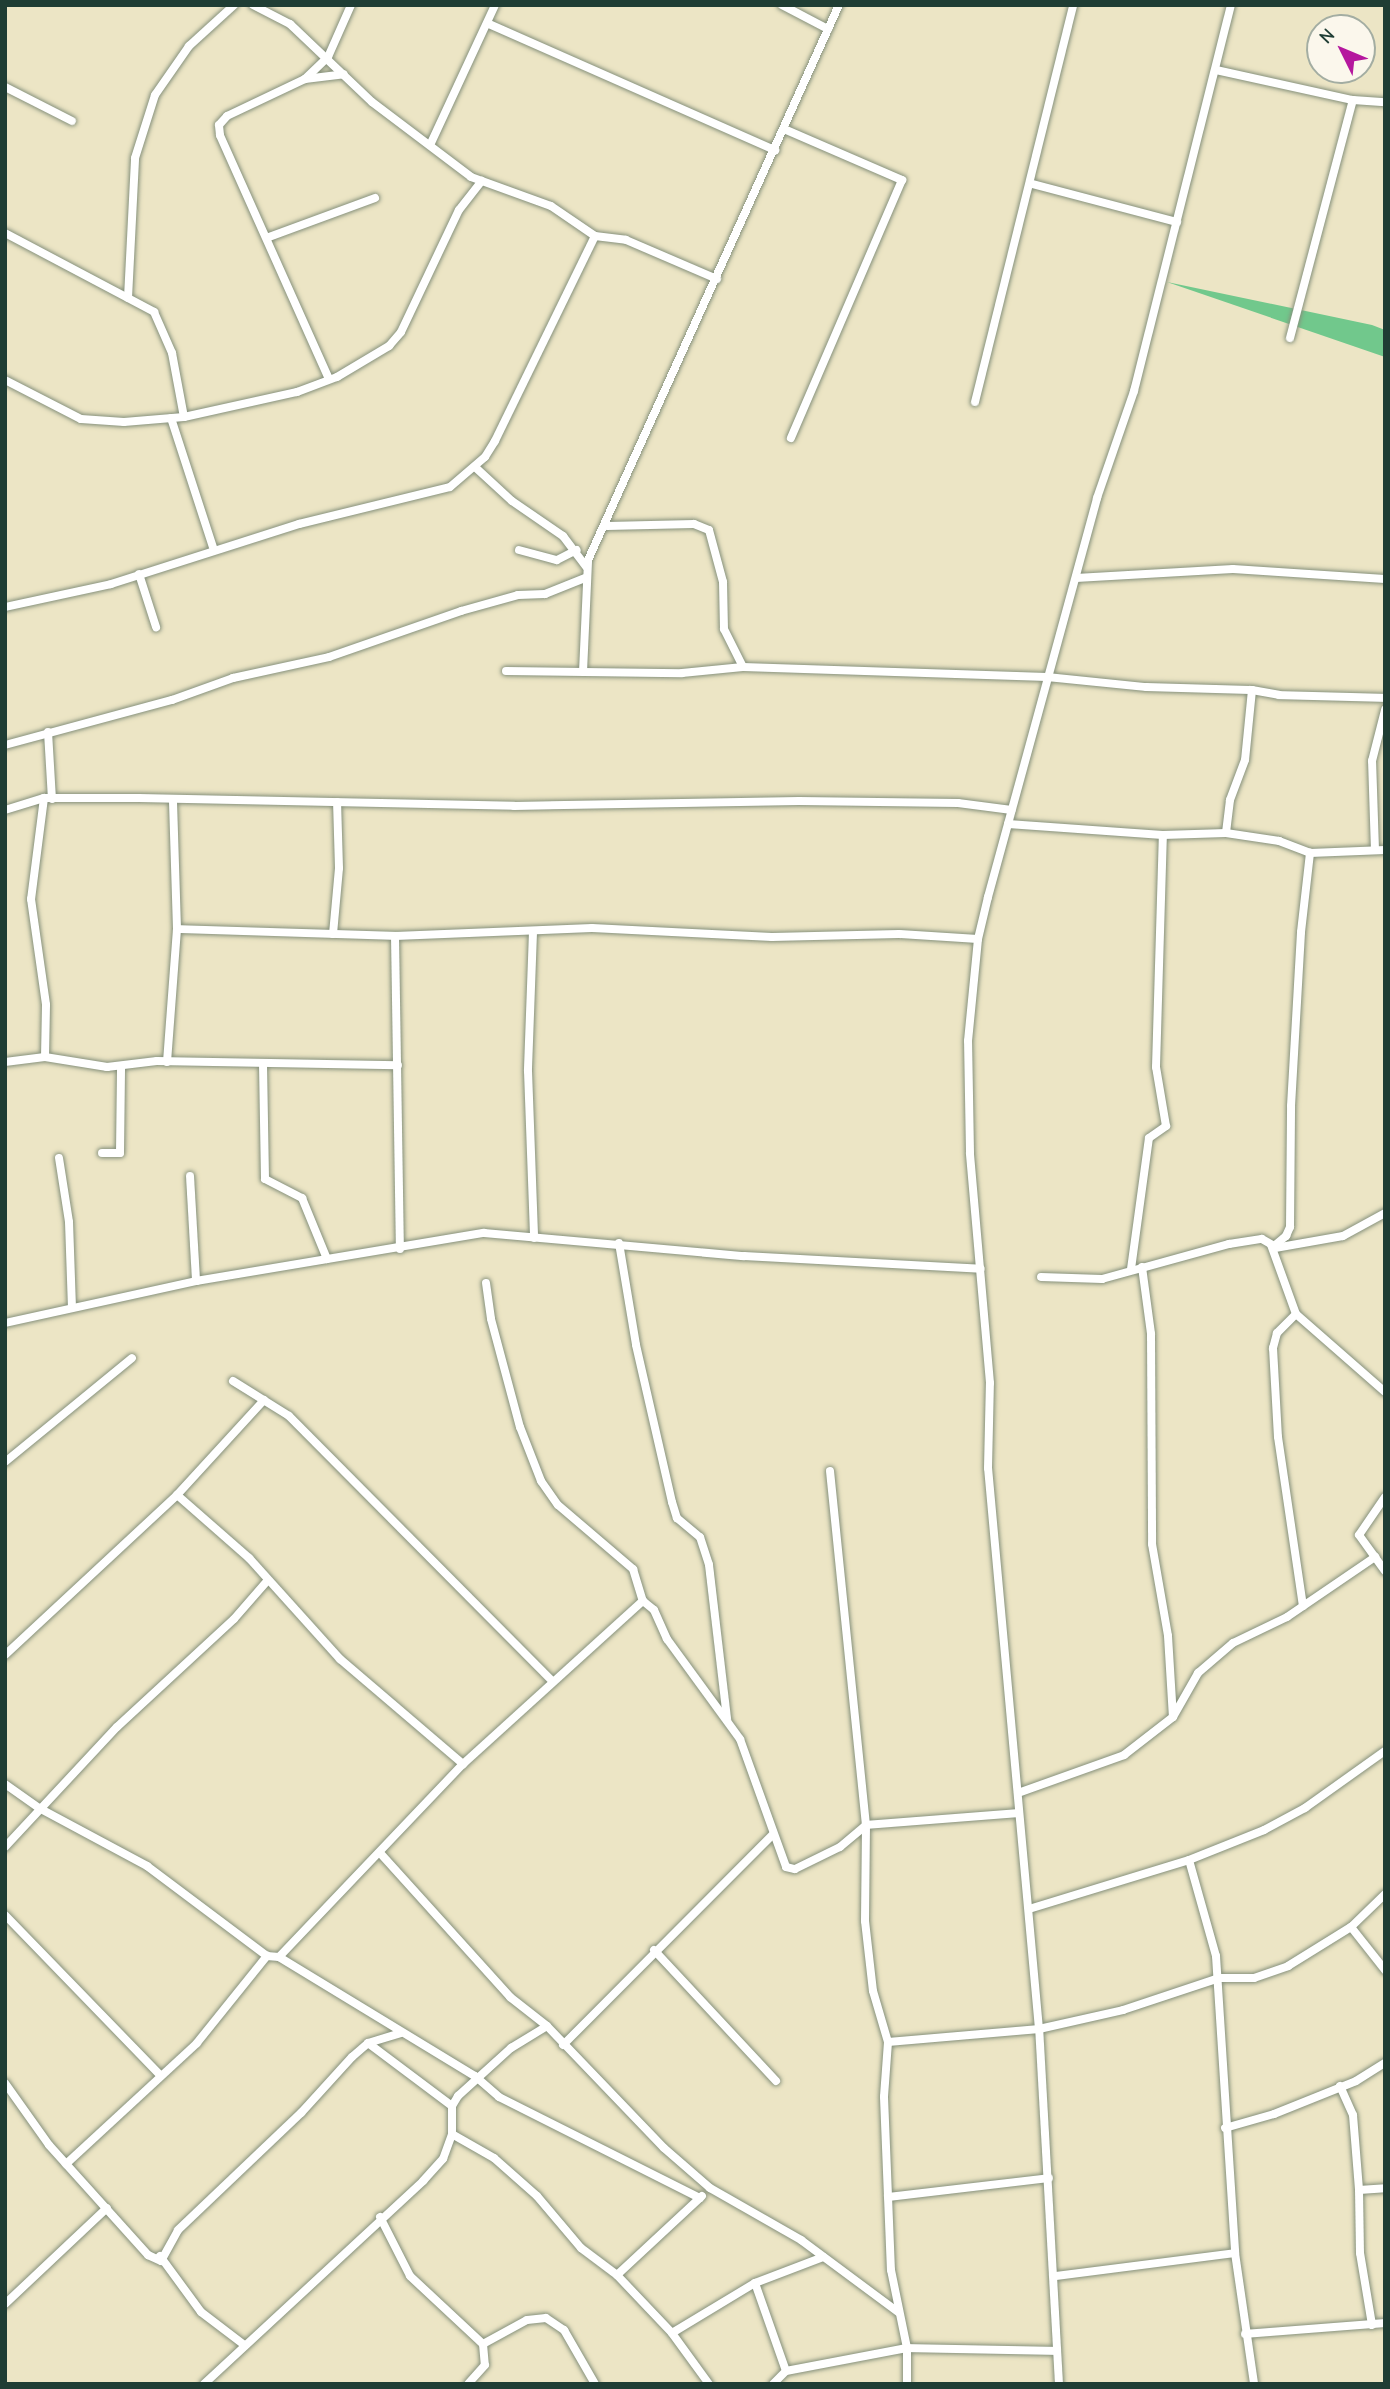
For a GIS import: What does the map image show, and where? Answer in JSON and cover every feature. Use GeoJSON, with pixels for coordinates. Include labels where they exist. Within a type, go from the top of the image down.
{"type":"FeatureCollection","features":[{"type":"Feature","properties":{"kind":"street"},"geometry":{"type":"LineString","coordinates":[[128,298],[135,158],[155,95],[189,46],[234,5]]}},
{"type":"Feature","properties":{"kind":"street"},"geometry":{"type":"LineString","coordinates":[[253,5],[290,24],[392,118],[482,181],[551,206],[596,236],[626,240],[717,279]]}},
{"type":"Feature","properties":{"kind":"street"},"geometry":{"type":"LineString","coordinates":[[305,79],[328,57],[351,5]]}},
{"type":"Feature","properties":{"kind":"street"},"geometry":{"type":"LineString","coordinates":[[431,143],[489,24],[495,5]]}},
{"type":"Feature","properties":{"kind":"street"},"geometry":{"type":"LineString","coordinates":[[782,5],[828,29]]}},
{"type":"Feature","properties":{"kind":"street"},"geometry":{"type":"LineString","coordinates":[[583,672],[586,567],[607,526],[654,412],[717,279],[839,5]]}},
{"type":"Feature","properties":{"kind":"street"},"geometry":{"type":"LineString","coordinates":[[975,402],[1032,184],[1073,5]]}},
{"type":"Feature","properties":{"kind":"street"},"geometry":{"type":"LineString","coordinates":[[1059,2384],[1056,2276],[1039,2029],[988,1468],[990,1384],[970,1153],[968,1041],[978,939],[1047,677],[1133,391],[1231,5]]}},
{"type":"Feature","properties":{"kind":"street"},"geometry":{"type":"LineString","coordinates":[[489,24],[775,150]]}},
{"type":"Feature","properties":{"kind":"street"},"geometry":{"type":"LineString","coordinates":[[1216,70],[1353,100],[1385,102]]}},
{"type":"Feature","properties":{"kind":"street"},"geometry":{"type":"LineString","coordinates":[[329,379],[269,237],[220,135],[219,125],[227,116],[305,79],[344,74]]}},
{"type":"Feature","properties":{"kind":"street"},"geometry":{"type":"LineString","coordinates":[[5,87],[72,121]]}},
{"type":"Feature","properties":{"kind":"street"},"geometry":{"type":"LineString","coordinates":[[1290,338],[1353,100]]}},
{"type":"Feature","properties":{"kind":"street"},"geometry":{"type":"LineString","coordinates":[[784,129],[902,180],[790,438]]}},
{"type":"Feature","properties":{"kind":"street"},"geometry":{"type":"LineString","coordinates":[[5,380],[81,419],[184,417],[297,391],[329,379],[373,358],[401,332],[459,210],[482,181]]}},
{"type":"Feature","properties":{"kind":"street"},"geometry":{"type":"LineString","coordinates":[[1032,184],[1177,222]]}},
{"type":"Feature","properties":{"kind":"street"},"geometry":{"type":"LineString","coordinates":[[269,237],[375,198]]}},
{"type":"Feature","properties":{"kind":"street"},"geometry":{"type":"LineString","coordinates":[[5,233],[144,304],[161,322],[184,417]]}},
{"type":"Feature","properties":{"kind":"street"},"geometry":{"type":"LineString","coordinates":[[5,607],[139,574],[214,550],[450,487],[475,467],[495,440],[596,236]]}},
{"type":"Feature","properties":{"kind":"street"},"geometry":{"type":"LineString","coordinates":[[171,418],[214,550]]}},
{"type":"Feature","properties":{"kind":"street"},"geometry":{"type":"LineString","coordinates":[[475,467],[577,550],[586,567]]}},
{"type":"Feature","properties":{"kind":"street"},"geometry":{"type":"LineString","coordinates":[[607,526],[694,524],[709,530],[723,582],[724,629],[743,667]]}},
{"type":"Feature","properties":{"kind":"street"},"geometry":{"type":"LineString","coordinates":[[519,550],[557,560],[577,550]]}},
{"type":"Feature","properties":{"kind":"street"},"geometry":{"type":"LineString","coordinates":[[1076,578],[1233,569],[1385,579]]}},
{"type":"Feature","properties":{"kind":"street"},"geometry":{"type":"LineString","coordinates":[[139,574],[156,628]]}},
{"type":"Feature","properties":{"kind":"street"},"geometry":{"type":"LineString","coordinates":[[5,745],[198,692],[233,678],[328,657],[461,611],[518,595],[545,594],[585,578]]}},
{"type":"Feature","properties":{"kind":"street"},"geometry":{"type":"LineString","coordinates":[[506,671],[682,673],[743,667],[1047,677],[1112,685],[1385,698]]}},
{"type":"Feature","properties":{"kind":"street"},"geometry":{"type":"LineString","coordinates":[[1226,832],[1230,800],[1245,760],[1252,690]]}},
{"type":"Feature","properties":{"kind":"street"},"geometry":{"type":"LineString","coordinates":[[1008,824],[1163,835],[1226,832],[1279,841],[1310,853],[1380,850],[1372,761],[1385,710]]}},
{"type":"Feature","properties":{"kind":"street"},"geometry":{"type":"LineString","coordinates":[[45,1057],[46,1004],[32,909],[48,798],[48,732]]}},
{"type":"Feature","properties":{"kind":"street"},"geometry":{"type":"LineString","coordinates":[[5,810],[48,798],[514,806],[799,801],[958,803],[1012,810]]}},
{"type":"Feature","properties":{"kind":"street"},"geometry":{"type":"LineString","coordinates":[[167,1062],[177,929],[173,800]]}},
{"type":"Feature","properties":{"kind":"street"},"geometry":{"type":"LineString","coordinates":[[333,934],[339,868],[337,802]]}},
{"type":"Feature","properties":{"kind":"street"},"geometry":{"type":"LineString","coordinates":[[1132,1269],[1149,1138],[1166,1126],[1156,1067],[1163,835]]}},
{"type":"Feature","properties":{"kind":"street"},"geometry":{"type":"LineString","coordinates":[[1041,1277],[1102,1279],[1132,1269],[1262,1239],[1274,1246],[1290,1227],[1291,1106],[1310,853]]}},
{"type":"Feature","properties":{"kind":"street"},"geometry":{"type":"LineString","coordinates":[[177,929],[395,936],[592,928],[772,937],[899,934],[978,939]]}},
{"type":"Feature","properties":{"kind":"street"},"geometry":{"type":"LineString","coordinates":[[533,932],[528,1070],[534,1238]]}},
{"type":"Feature","properties":{"kind":"street"},"geometry":{"type":"LineString","coordinates":[[395,936],[400,1249]]}},
{"type":"Feature","properties":{"kind":"street"},"geometry":{"type":"LineString","coordinates":[[5,1062],[45,1057],[121,1067],[167,1062],[398,1065]]}},
{"type":"Feature","properties":{"kind":"street"},"geometry":{"type":"LineString","coordinates":[[263,1064],[265,1179],[302,1198],[327,1259]]}},
{"type":"Feature","properties":{"kind":"street"},"geometry":{"type":"LineString","coordinates":[[102,1153],[120,1153],[121,1067]]}},
{"type":"Feature","properties":{"kind":"street"},"geometry":{"type":"LineString","coordinates":[[59,1158],[69,1222],[72,1306]]}},
{"type":"Feature","properties":{"kind":"street"},"geometry":{"type":"LineString","coordinates":[[190,1176],[195,1281]]}},
{"type":"Feature","properties":{"kind":"street"},"geometry":{"type":"LineString","coordinates":[[1275,1248],[1343,1236],[1385,1213]]}},
{"type":"Feature","properties":{"kind":"street"},"geometry":{"type":"LineString","coordinates":[[5,1323],[72,1306],[195,1281],[484,1233],[744,1256],[981,1269]]}},
{"type":"Feature","properties":{"kind":"street"},"geometry":{"type":"LineString","coordinates":[[1262,1239],[1275,1248],[1296,1314],[1385,1392]]}},
{"type":"Feature","properties":{"kind":"street"},"geometry":{"type":"LineString","coordinates":[[619,1243],[636,1345],[672,1502],[677,1518],[700,1537],[709,1565],[727,1722]]}},
{"type":"Feature","properties":{"kind":"street"},"geometry":{"type":"LineString","coordinates":[[1142,1267],[1151,1334],[1152,1544],[1168,1636],[1173,1717]]}},
{"type":"Feature","properties":{"kind":"street"},"geometry":{"type":"LineString","coordinates":[[486,1283],[520,1427],[541,1481],[558,1505],[633,1569],[643,1601],[740,1739],[772,1835],[786,1867],[795,1869],[840,1847],[866,1825],[1019,1813]]}},
{"type":"Feature","properties":{"kind":"street"},"geometry":{"type":"LineString","coordinates":[[1296,1314],[1277,1333],[1273,1348],[1278,1437],[1303,1606]]}},
{"type":"Feature","properties":{"kind":"street"},"geometry":{"type":"LineString","coordinates":[[5,1462],[132,1358]]}},
{"type":"Feature","properties":{"kind":"street"},"geometry":{"type":"LineString","coordinates":[[233,1381],[289,1416],[551,1680]]}},
{"type":"Feature","properties":{"kind":"street"},"geometry":{"type":"LineString","coordinates":[[5,1656],[177,1495],[264,1400]]}},
{"type":"Feature","properties":{"kind":"street"},"geometry":{"type":"LineString","coordinates":[[830,1471],[866,1825],[865,1921],[873,1991],[888,2042],[884,2087],[888,2197],[898,2312],[907,2348],[907,2384]]}},
{"type":"Feature","properties":{"kind":"street"},"geometry":{"type":"LineString","coordinates":[[177,1495],[200,1510],[340,1659],[463,1764]]}},
{"type":"Feature","properties":{"kind":"street"},"geometry":{"type":"LineString","coordinates":[[1385,1497],[1359,1535],[1385,1571]]}},
{"type":"Feature","properties":{"kind":"street"},"geometry":{"type":"LineString","coordinates":[[1018,1793],[1124,1755],[1173,1717],[1198,1674],[1214,1658],[1303,1606],[1375,1557]]}},
{"type":"Feature","properties":{"kind":"street"},"geometry":{"type":"LineString","coordinates":[[5,1847],[39,1808],[234,1619],[267,1581]]}},
{"type":"Feature","properties":{"kind":"street"},"geometry":{"type":"LineString","coordinates":[[279,1957],[381,1854],[463,1764],[551,1680],[643,1601]]}},
{"type":"Feature","properties":{"kind":"street"},"geometry":{"type":"LineString","coordinates":[[1029,1909],[1189,1860],[1294,1814],[1385,1751]]}},
{"type":"Feature","properties":{"kind":"street"},"geometry":{"type":"LineString","coordinates":[[5,1784],[39,1808],[147,1866],[267,1956],[279,1957],[475,2076],[499,2096],[700,2198]]}},
{"type":"Feature","properties":{"kind":"street"},"geometry":{"type":"LineString","coordinates":[[563,2045],[654,1950],[772,1835]]}},
{"type":"Feature","properties":{"kind":"street"},"geometry":{"type":"LineString","coordinates":[[381,1854],[510,1997],[547,2026],[664,2148],[710,2188],[823,2257],[898,2312]]}},
{"type":"Feature","properties":{"kind":"street"},"geometry":{"type":"LineString","coordinates":[[1189,1860],[1219,1978],[1225,2128],[1235,2253],[1254,2384]]}},
{"type":"Feature","properties":{"kind":"street"},"geometry":{"type":"LineString","coordinates":[[888,2042],[1039,2029],[1123,2010],[1219,1978],[1254,1978],[1288,1966],[1351,1927],[1385,1894]]}},
{"type":"Feature","properties":{"kind":"street"},"geometry":{"type":"LineString","coordinates":[[5,1915],[160,2076]]}},
{"type":"Feature","properties":{"kind":"street"},"geometry":{"type":"LineString","coordinates":[[1351,1927],[1385,1970]]}},
{"type":"Feature","properties":{"kind":"street"},"geometry":{"type":"LineString","coordinates":[[654,1950],[776,2081]]}},
{"type":"Feature","properties":{"kind":"street"},"geometry":{"type":"LineString","coordinates":[[66,2164],[197,2043],[267,1956]]}},
{"type":"Feature","properties":{"kind":"street"},"geometry":{"type":"LineString","coordinates":[[204,2384],[243,2344],[443,2159],[452,2134],[452,2106],[475,2076],[547,2026]]}},
{"type":"Feature","properties":{"kind":"street"},"geometry":{"type":"LineString","coordinates":[[160,2256],[185,2223],[368,2043],[401,2033]]}},
{"type":"Feature","properties":{"kind":"street"},"geometry":{"type":"LineString","coordinates":[[368,2043],[452,2106]]}},
{"type":"Feature","properties":{"kind":"street"},"geometry":{"type":"LineString","coordinates":[[1225,2128],[1274,2114],[1340,2086],[1385,2063]]}},
{"type":"Feature","properties":{"kind":"street"},"geometry":{"type":"LineString","coordinates":[[5,2083],[66,2164],[149,2255],[162,2261],[160,2256]]}},
{"type":"Feature","properties":{"kind":"street"},"geometry":{"type":"LineString","coordinates":[[1340,2086],[1353,2115],[1359,2190],[1360,2253],[1372,2325]]}},
{"type":"Feature","properties":{"kind":"street"},"geometry":{"type":"LineString","coordinates":[[452,2134],[494,2158],[537,2196],[581,2248],[617,2275],[672,2333],[709,2384]]}},
{"type":"Feature","properties":{"kind":"street"},"geometry":{"type":"LineString","coordinates":[[888,2197],[1049,2179]]}},
{"type":"Feature","properties":{"kind":"street"},"geometry":{"type":"LineString","coordinates":[[617,2275],[710,2188]]}},
{"type":"Feature","properties":{"kind":"street"},"geometry":{"type":"LineString","coordinates":[[1359,2190],[1385,2188]]}},
{"type":"Feature","properties":{"kind":"street"},"geometry":{"type":"LineString","coordinates":[[5,2304],[107,2208]]}},
{"type":"Feature","properties":{"kind":"street"},"geometry":{"type":"LineString","coordinates":[[380,2217],[410,2276],[483,2344],[485,2365],[468,2384]]}},
{"type":"Feature","properties":{"kind":"street"},"geometry":{"type":"LineString","coordinates":[[1056,2276],[1235,2253]]}},
{"type":"Feature","properties":{"kind":"street"},"geometry":{"type":"LineString","coordinates":[[160,2256],[201,2312],[243,2344]]}},
{"type":"Feature","properties":{"kind":"street"},"geometry":{"type":"LineString","coordinates":[[672,2333],[755,2283],[823,2257]]}},
{"type":"Feature","properties":{"kind":"street"},"geometry":{"type":"LineString","coordinates":[[755,2283],[786,2371]]}},
{"type":"Feature","properties":{"kind":"street"},"geometry":{"type":"LineString","coordinates":[[483,2344],[527,2320],[546,2318],[564,2330],[595,2384]]}},
{"type":"Feature","properties":{"kind":"street"},"geometry":{"type":"LineString","coordinates":[[1245,2334],[1385,2323]]}},
{"type":"Feature","properties":{"kind":"street"},"geometry":{"type":"LineString","coordinates":[[773,2384],[786,2371],[907,2348],[1057,2351]]}},
{"type":"Feature","properties":{"kind":"green space"},"geometry":{"type":"Polygon","coordinates":[[[1167,282],[1372,325],[1385,330],[1385,357],[1167,282]]]}}]}
